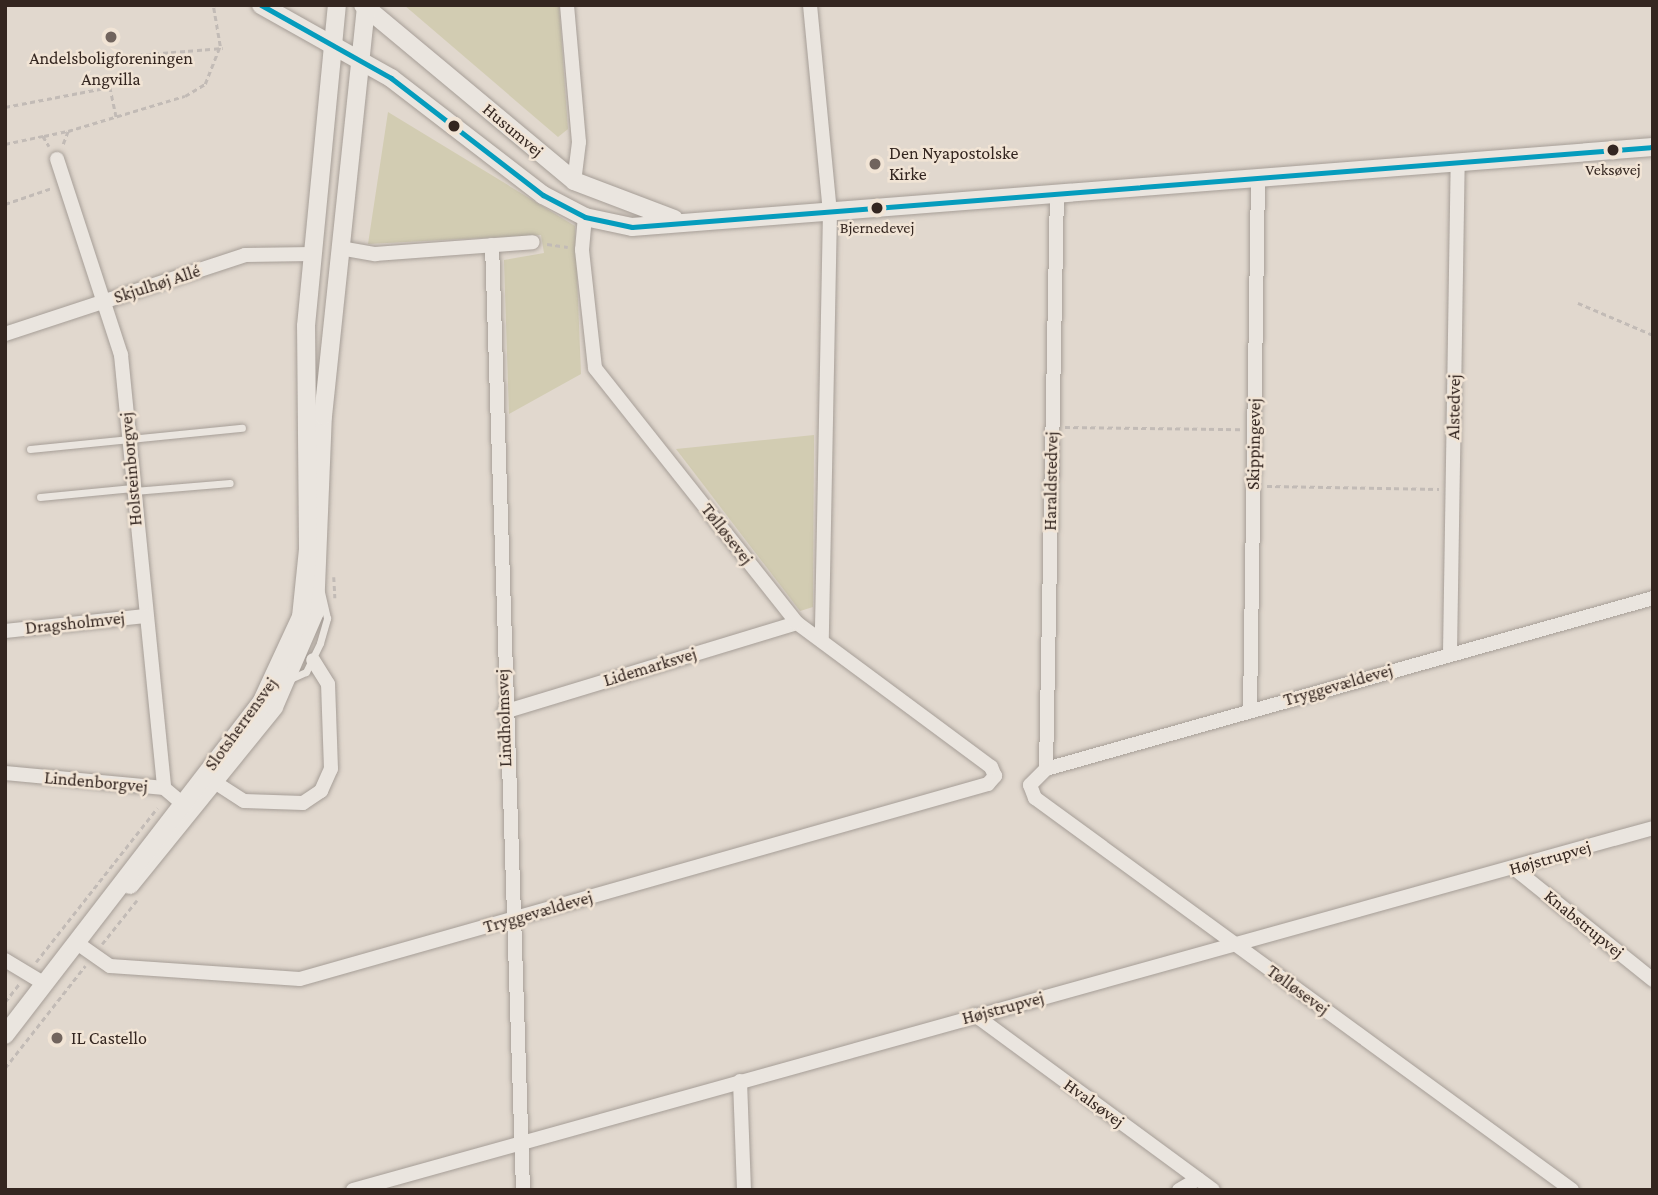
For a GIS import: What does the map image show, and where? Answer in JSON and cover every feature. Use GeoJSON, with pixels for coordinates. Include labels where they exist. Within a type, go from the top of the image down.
{"type":"FeatureCollection","features":[{"type":"Feature","properties":{"kind":"street","name":"Husumvej"},"geometry":{"type":"LineString","coordinates":[[261,5],[334,42],[361,60],[543,195],[585,216],[632,227],[680,221],[1653,147]]}},
{"type":"Feature","properties":{"kind":"street","name":"Slotsherrensvej"},"geometry":{"type":"LineString","coordinates":[[5,1035],[261,703],[301,617],[308,549],[303,381],[312,254],[337,5]]}},
{"type":"Feature","properties":{"kind":"street"},"geometry":{"type":"LineString","coordinates":[[567,5],[579,142],[574,181]]}},
{"type":"Feature","properties":{"kind":"street"},"geometry":{"type":"LineString","coordinates":[[810,5],[830,211],[822,642]]}},
{"type":"Feature","properties":{"kind":"street","name":"Husumvej"},"geometry":{"type":"LineString","coordinates":[[365,6],[574,181],[680,221]]}},
{"type":"Feature","properties":{"kind":"street","name":"Slotsherrensvej"},"geometry":{"type":"LineString","coordinates":[[102,912],[150,865],[216,783],[289,680],[319,588],[323,416],[365,6]]}},
{"type":"Feature","properties":{"kind":"street","name":"Holsteinborgvej"},"geometry":{"type":"LineString","coordinates":[[57,159],[106,301],[121,355],[164,788]]}},
{"type":"Feature","properties":{"kind":"street","name":"Alstedvej"},"geometry":{"type":"LineString","coordinates":[[1450,653],[1458,162]]}},
{"type":"Feature","properties":{"kind":"street","name":"Skippingevej"},"geometry":{"type":"LineString","coordinates":[[1250,710],[1258,178]]}},
{"type":"Feature","properties":{"kind":"street","name":"Haraldstedvej"},"geometry":{"type":"LineString","coordinates":[[1046,769],[1057,193]]}},
{"type":"Feature","properties":{"kind":"street","name":"Tølløsevej"},"geometry":{"type":"LineString","coordinates":[[585,216],[582,250],[595,368],[797,623],[991,767],[995,776]]}},
{"type":"Feature","properties":{"kind":"street"},"geometry":{"type":"LineString","coordinates":[[340,248],[374,254],[534,242]]}},
{"type":"Feature","properties":{"kind":"street","name":"Lindholmsvej"},"geometry":{"type":"LineString","coordinates":[[492,245],[509,920],[523,1190]]}},
{"type":"Feature","properties":{"kind":"street","name":"Skjulhøj Allé"},"geometry":{"type":"LineString","coordinates":[[5,334],[245,255],[312,254]]}},
{"type":"Feature","properties":{"kind":"street","name":"Tryggevældevej"},"geometry":{"type":"LineString","coordinates":[[1030,785],[1046,769],[1450,653],[1653,598]]}},
{"type":"Feature","properties":{"kind":"street","name":"Dragsholmvej"},"geometry":{"type":"LineString","coordinates":[[5,631],[145,616]]}},
{"type":"Feature","properties":{"kind":"street","name":"Lidemarksvej"},"geometry":{"type":"LineString","coordinates":[[504,712],[797,623]]}},
{"type":"Feature","properties":{"kind":"street","name":"Slotsherrensvej"},"geometry":{"type":"LineString","coordinates":[[216,783],[244,801],[303,803],[321,791],[331,769],[328,684],[313,660]]}},
{"type":"Feature","properties":{"kind":"street","name":"Lindenborgvej"},"geometry":{"type":"LineString","coordinates":[[5,773],[164,788],[182,803]]}},
{"type":"Feature","properties":{"kind":"street","name":"Tryggevældevej"},"geometry":{"type":"LineString","coordinates":[[77,943],[110,966],[300,979],[988,784],[995,776]]}},
{"type":"Feature","properties":{"kind":"street","name":"Tølløsevej"},"geometry":{"type":"LineString","coordinates":[[1030,785],[1035,798],[1572,1190]]}},
{"type":"Feature","properties":{"kind":"street","name":"Højstrupvej"},"geometry":{"type":"LineString","coordinates":[[353,1190],[1234,943],[1515,869],[1653,828]]}},
{"type":"Feature","properties":{"kind":"street","name":"Knabstrupvej"},"geometry":{"type":"LineString","coordinates":[[1515,869],[1653,980]]}},
{"type":"Feature","properties":{"kind":"street"},"geometry":{"type":"LineString","coordinates":[[5,960],[45,984]]}},
{"type":"Feature","properties":{"kind":"street","name":"Hvalsøvej"},"geometry":{"type":"LineString","coordinates":[[975,1015],[1213,1190]]}},
{"type":"Feature","properties":{"kind":"street"},"geometry":{"type":"LineString","coordinates":[[740,1081],[744,1190]]}},
{"type":"Feature","properties":{"kind":"street"},"geometry":{"type":"LineString","coordinates":[[1179,1190],[1198,1179]]}},
{"type":"Feature","properties":{"kind":"lane"},"geometry":{"type":"LineString","coordinates":[[30,449],[242,428]]}},
{"type":"Feature","properties":{"kind":"lane"},"geometry":{"type":"LineString","coordinates":[[40,497],[230,483]]}},
{"type":"Feature","properties":{"kind":"lane"},"geometry":{"type":"LineString","coordinates":[[289,680],[313,660],[327,618],[319,588]]}},
{"type":"Feature","properties":{"kind":"path"},"geometry":{"type":"LineString","coordinates":[[5,144],[117,119],[205,83],[221,47],[213,5]]}},
{"type":"Feature","properties":{"kind":"path"},"geometry":{"type":"LineString","coordinates":[[112,57],[221,47]]}},
{"type":"Feature","properties":{"kind":"path"},"geometry":{"type":"LineString","coordinates":[[5,107],[110,87],[117,119]]}},
{"type":"Feature","properties":{"kind":"path"},"geometry":{"type":"LineString","coordinates":[[57,159],[68,131]]}},
{"type":"Feature","properties":{"kind":"path"},"geometry":{"type":"LineString","coordinates":[[43,136],[57,159]]}},
{"type":"Feature","properties":{"kind":"path"},"geometry":{"type":"LineString","coordinates":[[5,204],[54,188],[57,196]]}},
{"type":"Feature","properties":{"kind":"path"},"geometry":{"type":"LineString","coordinates":[[534,242],[582,250]]}},
{"type":"Feature","properties":{"kind":"path"},"geometry":{"type":"LineString","coordinates":[[1578,303],[1653,335]]}},
{"type":"Feature","properties":{"kind":"path"},"geometry":{"type":"LineString","coordinates":[[1052,427],[1255,429]]}},
{"type":"Feature","properties":{"kind":"path"},"geometry":{"type":"LineString","coordinates":[[1254,486],[1453,489]]}},
{"type":"Feature","properties":{"kind":"shaded area"},"geometry":{"type":"Polygon","coordinates":[[[404,5],[559,5],[568,129],[558,137],[404,5]]]}},
{"type":"Feature","properties":{"kind":"shaded area"},"geometry":{"type":"Polygon","coordinates":[[[388,112],[575,226],[581,374],[509,414],[504,260],[544,253],[541,235],[368,244],[388,112]]]}},
{"type":"Feature","properties":{"kind":"shaded area"},"geometry":{"type":"Polygon","coordinates":[[[814,435],[813,607],[800,611],[676,449],[814,435]]]}},
{"type":"Feature","properties":{"kind":"transit line"},"geometry":{"type":"LineString","coordinates":[[261,5],[391,78],[543,195],[585,217],[632,227],[1653,147]]}},
{"type":"Feature","properties":{"kind":"place","name":"Andelsboligforeningen Angvilla"},"geometry":{"type":"Point","coordinates":[111,37]}},
{"type":"Feature","properties":{"kind":"place","name":"Veksøvej"},"geometry":{"type":"Point","coordinates":[1613,150]}},
{"type":"Feature","properties":{"kind":"place","name":"Den Nyapostolske Kirke"},"geometry":{"type":"Point","coordinates":[875,164]}},
{"type":"Feature","properties":{"kind":"place","name":"Bjernedevej"},"geometry":{"type":"Point","coordinates":[877,208]}},
{"type":"Feature","properties":{"kind":"place","name":"IL Castello"},"geometry":{"type":"Point","coordinates":[57,1038]}}]}
